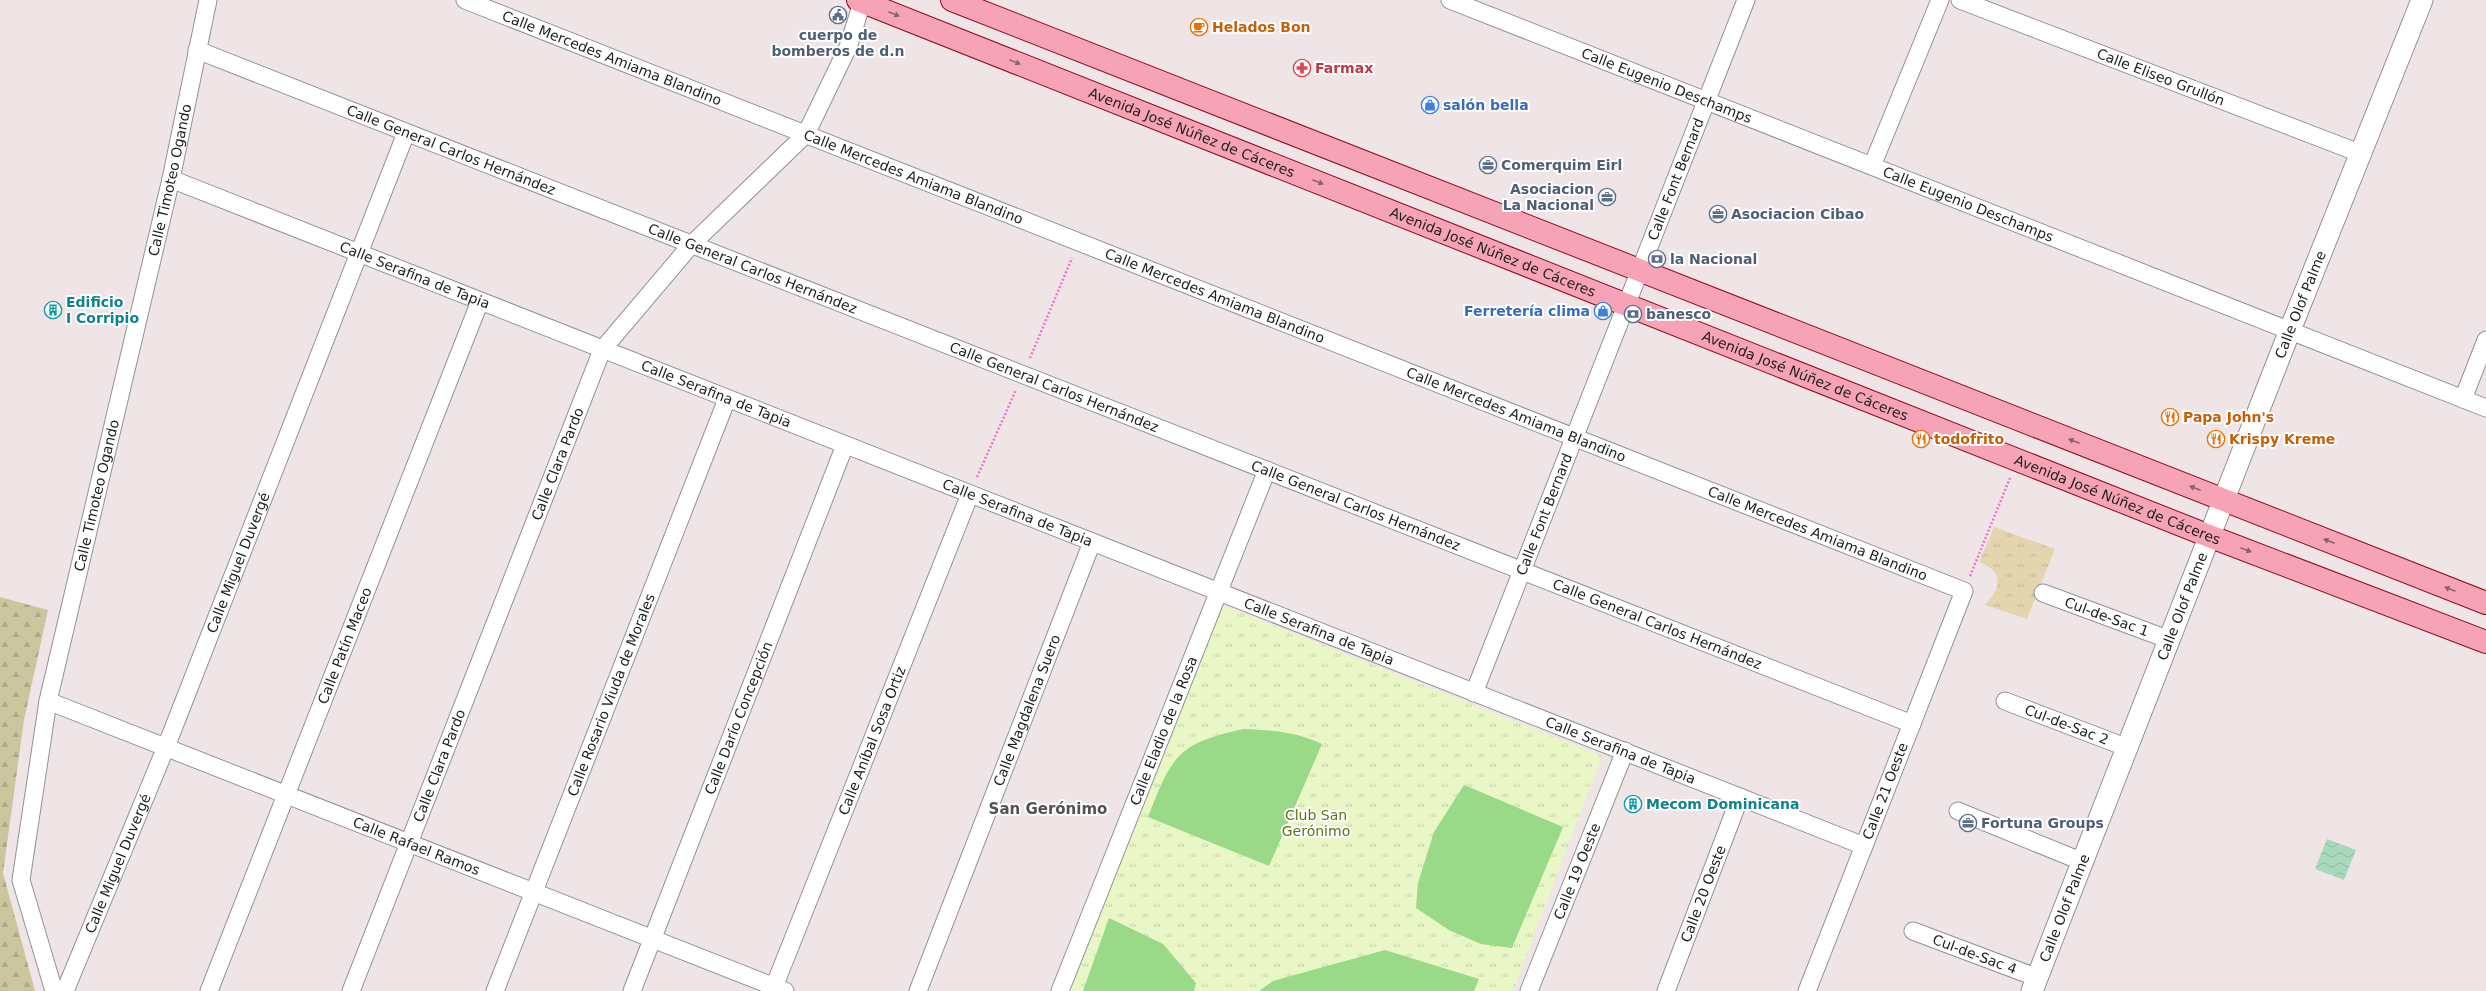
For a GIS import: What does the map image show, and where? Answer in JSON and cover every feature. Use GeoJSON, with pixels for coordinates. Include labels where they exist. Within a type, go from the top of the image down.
{"type":"FeatureCollection","features":[{"type":"Feature","properties":{"kind":"main road"},"geometry":{"type":"LineString","coordinates":[[952,0],[2486,603]]}},
{"type":"Feature","properties":{"kind":"main road","name":"Avenida José Núñez de Cáceres"},"geometry":{"type":"LineString","coordinates":[[861,1],[2209,536],[2486,642]]}},
{"type":"Feature","properties":{"kind":"street","name":"Calle Timoteo Ogando"},"geometry":{"type":"LineString","coordinates":[[54,991],[21,880],[48,701],[171,179],[208,0]]}},
{"type":"Feature","properties":{"kind":"street","name":"Calle Mercedes Amiama Blandino"},"geometry":{"type":"LineString","coordinates":[[465,0],[1964,591]]}},
{"type":"Feature","properties":{"kind":"street","name":"Calle Eugenio Deschamps"},"geometry":{"type":"LineString","coordinates":[[1450,0],[2486,408]]}},
{"type":"Feature","properties":{"kind":"street","name":"Calle Font Bernard"},"geometry":{"type":"LineString","coordinates":[[1474,693],[1575,438],[1638,270],[1746,0]]}},
{"type":"Feature","properties":{"kind":"street"},"geometry":{"type":"LineString","coordinates":[[1872,166],[1940,0]]}},
{"type":"Feature","properties":{"kind":"street","name":"Calle Eliseo Grullón"},"geometry":{"type":"LineString","coordinates":[[1960,0],[2362,154]]}},
{"type":"Feature","properties":{"kind":"street","name":"Calle Olof Palme"},"geometry":{"type":"LineString","coordinates":[[2035,984],[2170,640],[2223,500],[2290,330],[2362,154],[2422,0]]}},
{"type":"Feature","properties":{"kind":"street","name":"Calle Clara Pardo"},"geometry":{"type":"LineString","coordinates":[[351,991],[602,350],[691,245],[806,134],[848,47],[861,1]]}},
{"type":"Feature","properties":{"kind":"street","name":"Calle General Carlos Hernández"},"geometry":{"type":"LineString","coordinates":[[197,50],[1912,724]]}},
{"type":"Feature","properties":{"kind":"street","name":"Calle Miguel Duvergé"},"geometry":{"type":"LineString","coordinates":[[65,991],[166,747],[360,254],[406,132]]}},
{"type":"Feature","properties":{"kind":"street","name":"Calle Serafina de Tapia"},"geometry":{"type":"LineString","coordinates":[[171,179],[1864,846]]}},
{"type":"Feature","properties":{"kind":"street","name":"Calle Patín Maceo"},"geometry":{"type":"LineString","coordinates":[[209,991],[288,796],[480,301]]}},
{"type":"Feature","properties":{"kind":"street"},"geometry":{"type":"LineString","coordinates":[[2463,399],[2486,340]]}},
{"type":"Feature","properties":{"kind":"street","name":"Calle Rosario Viuda de Morales"},"geometry":{"type":"LineString","coordinates":[[495,991],[727,398]]}},
{"type":"Feature","properties":{"kind":"street","name":"Calle Darío Concepción"},"geometry":{"type":"LineString","coordinates":[[632,991],[845,445]]}},
{"type":"Feature","properties":{"kind":"street","name":"Calle Eladio de la Rosa"},"geometry":{"type":"LineString","coordinates":[[1060,991],[1267,470]]}},
{"type":"Feature","properties":{"kind":"street","name":"Calle Aníbal Sosa Ortiz"},"geometry":{"type":"LineString","coordinates":[[780,989],[970,494]]}},
{"type":"Feature","properties":{"kind":"street","name":"Calle Magdalena Suero"},"geometry":{"type":"LineString","coordinates":[[918,991],[1092,542]]}},
{"type":"Feature","properties":{"kind":"street","name":"Calle 21 Oeste"},"geometry":{"type":"LineString","coordinates":[[1807,991],[1964,591]]}},
{"type":"Feature","properties":{"kind":"street","name":"Cul-de-Sac 1"},"geometry":{"type":"LineString","coordinates":[[2043,593],[2170,640]]}},
{"type":"Feature","properties":{"kind":"street","name":"Calle Rafael Ramos"},"geometry":{"type":"LineString","coordinates":[[48,701],[780,989]]}},
{"type":"Feature","properties":{"kind":"street","name":"Cul-de-Sac 2"},"geometry":{"type":"LineString","coordinates":[[2005,701],[2128,748]]}},
{"type":"Feature","properties":{"kind":"street","name":"Calle 19 Oeste"},"geometry":{"type":"LineString","coordinates":[[1529,991],[1625,751]]}},
{"type":"Feature","properties":{"kind":"street","name":"Calle 20 Oeste"},"geometry":{"type":"LineString","coordinates":[[1666,991],[1740,797]]}},
{"type":"Feature","properties":{"kind":"street"},"geometry":{"type":"LineString","coordinates":[[1958,811],[2083,862]]}},
{"type":"Feature","properties":{"kind":"street","name":"Cul-de-Sac 4"},"geometry":{"type":"LineString","coordinates":[[1913,931],[2035,984]]}},
{"type":"Feature","properties":{"kind":"path"},"geometry":{"type":"LineString","coordinates":[[1964,591],[2017,460]]}},
{"type":"Feature","properties":{"kind":"green space"},"geometry":{"type":"Polygon","coordinates":[[[1994,527],[2055,549],[2027,619],[1985,605],[1995,592],[1998,580],[1993,570],[1979,562],[1994,527]]]}},
{"type":"Feature","properties":{"kind":"green space"},"geometry":{"type":"Polygon","coordinates":[[[0,597],[48,610],[24,720],[3,873],[35,991],[0,991],[0,597]]]}},
{"type":"Feature","properties":{"kind":"green space","name":"Club San Gerónimo"},"geometry":{"type":"Polygon","coordinates":[[[1222,605],[1602,756],[1513,991],[1070,991],[1222,605]]]}},
{"type":"Feature","properties":{"kind":"green space"},"geometry":{"type":"Polygon","coordinates":[[[1244,729],[1283,732],[1322,744],[1269,866],[1148,817],[1164,779],[1171,766],[1180,755],[1204,740],[1244,729]]]}},
{"type":"Feature","properties":{"kind":"green space"},"geometry":{"type":"Polygon","coordinates":[[[1464,785],[1563,827],[1512,948],[1481,944],[1449,930],[1416,908],[1418,883],[1434,832],[1464,785]]]}},
{"type":"Feature","properties":{"kind":"green space"},"geometry":{"type":"Polygon","coordinates":[[[1109,918],[1163,944],[1196,983],[1194,991],[1083,991],[1109,918]]]}},
{"type":"Feature","properties":{"kind":"green space"},"geometry":{"type":"Polygon","coordinates":[[[1385,950],[1479,979],[1474,991],[1259,991],[1273,981],[1385,950]]]}},
{"type":"Feature","properties":{"kind":"water"},"geometry":{"type":"Polygon","coordinates":[[[2327,839],[2356,850],[2344,880],[2315,869],[2327,839]]]}},
{"type":"Feature","properties":{"kind":"place","name":"cuerpo de bomberos de d.n"},"geometry":{"type":"Point","coordinates":[838,15]}},
{"type":"Feature","properties":{"kind":"place","name":"Helados Bon"},"geometry":{"type":"Point","coordinates":[1199,27]}},
{"type":"Feature","properties":{"kind":"place","name":"Farmax"},"geometry":{"type":"Point","coordinates":[1302,68]}},
{"type":"Feature","properties":{"kind":"place","name":"salón bella"},"geometry":{"type":"Point","coordinates":[1430,105]}},
{"type":"Feature","properties":{"kind":"place","name":"Comerquim Eirl"},"geometry":{"type":"Point","coordinates":[1488,165]}},
{"type":"Feature","properties":{"kind":"place","name":"Asociacion La Nacional"},"geometry":{"type":"Point","coordinates":[1607,197]}},
{"type":"Feature","properties":{"kind":"place","name":"Asociacion Cibao"},"geometry":{"type":"Point","coordinates":[1718,214]}},
{"type":"Feature","properties":{"kind":"place","name":"la Nacional"},"geometry":{"type":"Point","coordinates":[1657,259]}},
{"type":"Feature","properties":{"kind":"place","name":"Edificio I Corripio"},"geometry":{"type":"Point","coordinates":[53,310]}},
{"type":"Feature","properties":{"kind":"place","name":"Ferretería clima"},"geometry":{"type":"Point","coordinates":[1603,311]}},
{"type":"Feature","properties":{"kind":"place","name":"banesco"},"geometry":{"type":"Point","coordinates":[1633,314]}},
{"type":"Feature","properties":{"kind":"place","name":"Papa John's"},"geometry":{"type":"Point","coordinates":[2170,417]}},
{"type":"Feature","properties":{"kind":"place","name":"todofrito"},"geometry":{"type":"Point","coordinates":[1921,439]}},
{"type":"Feature","properties":{"kind":"place","name":"Krispy Kreme"},"geometry":{"type":"Point","coordinates":[2216,439]}},
{"type":"Feature","properties":{"kind":"place","name":"Mecom Dominicana"},"geometry":{"type":"Point","coordinates":[1633,804]}},
{"type":"Feature","properties":{"kind":"place","name":"Fortuna Groups"},"geometry":{"type":"Point","coordinates":[1968,823]}},
{"type":"Feature","properties":{"kind":"district","name":"San Gerónimo"},"geometry":{"type":"Point","coordinates":[1048,809]}}]}
